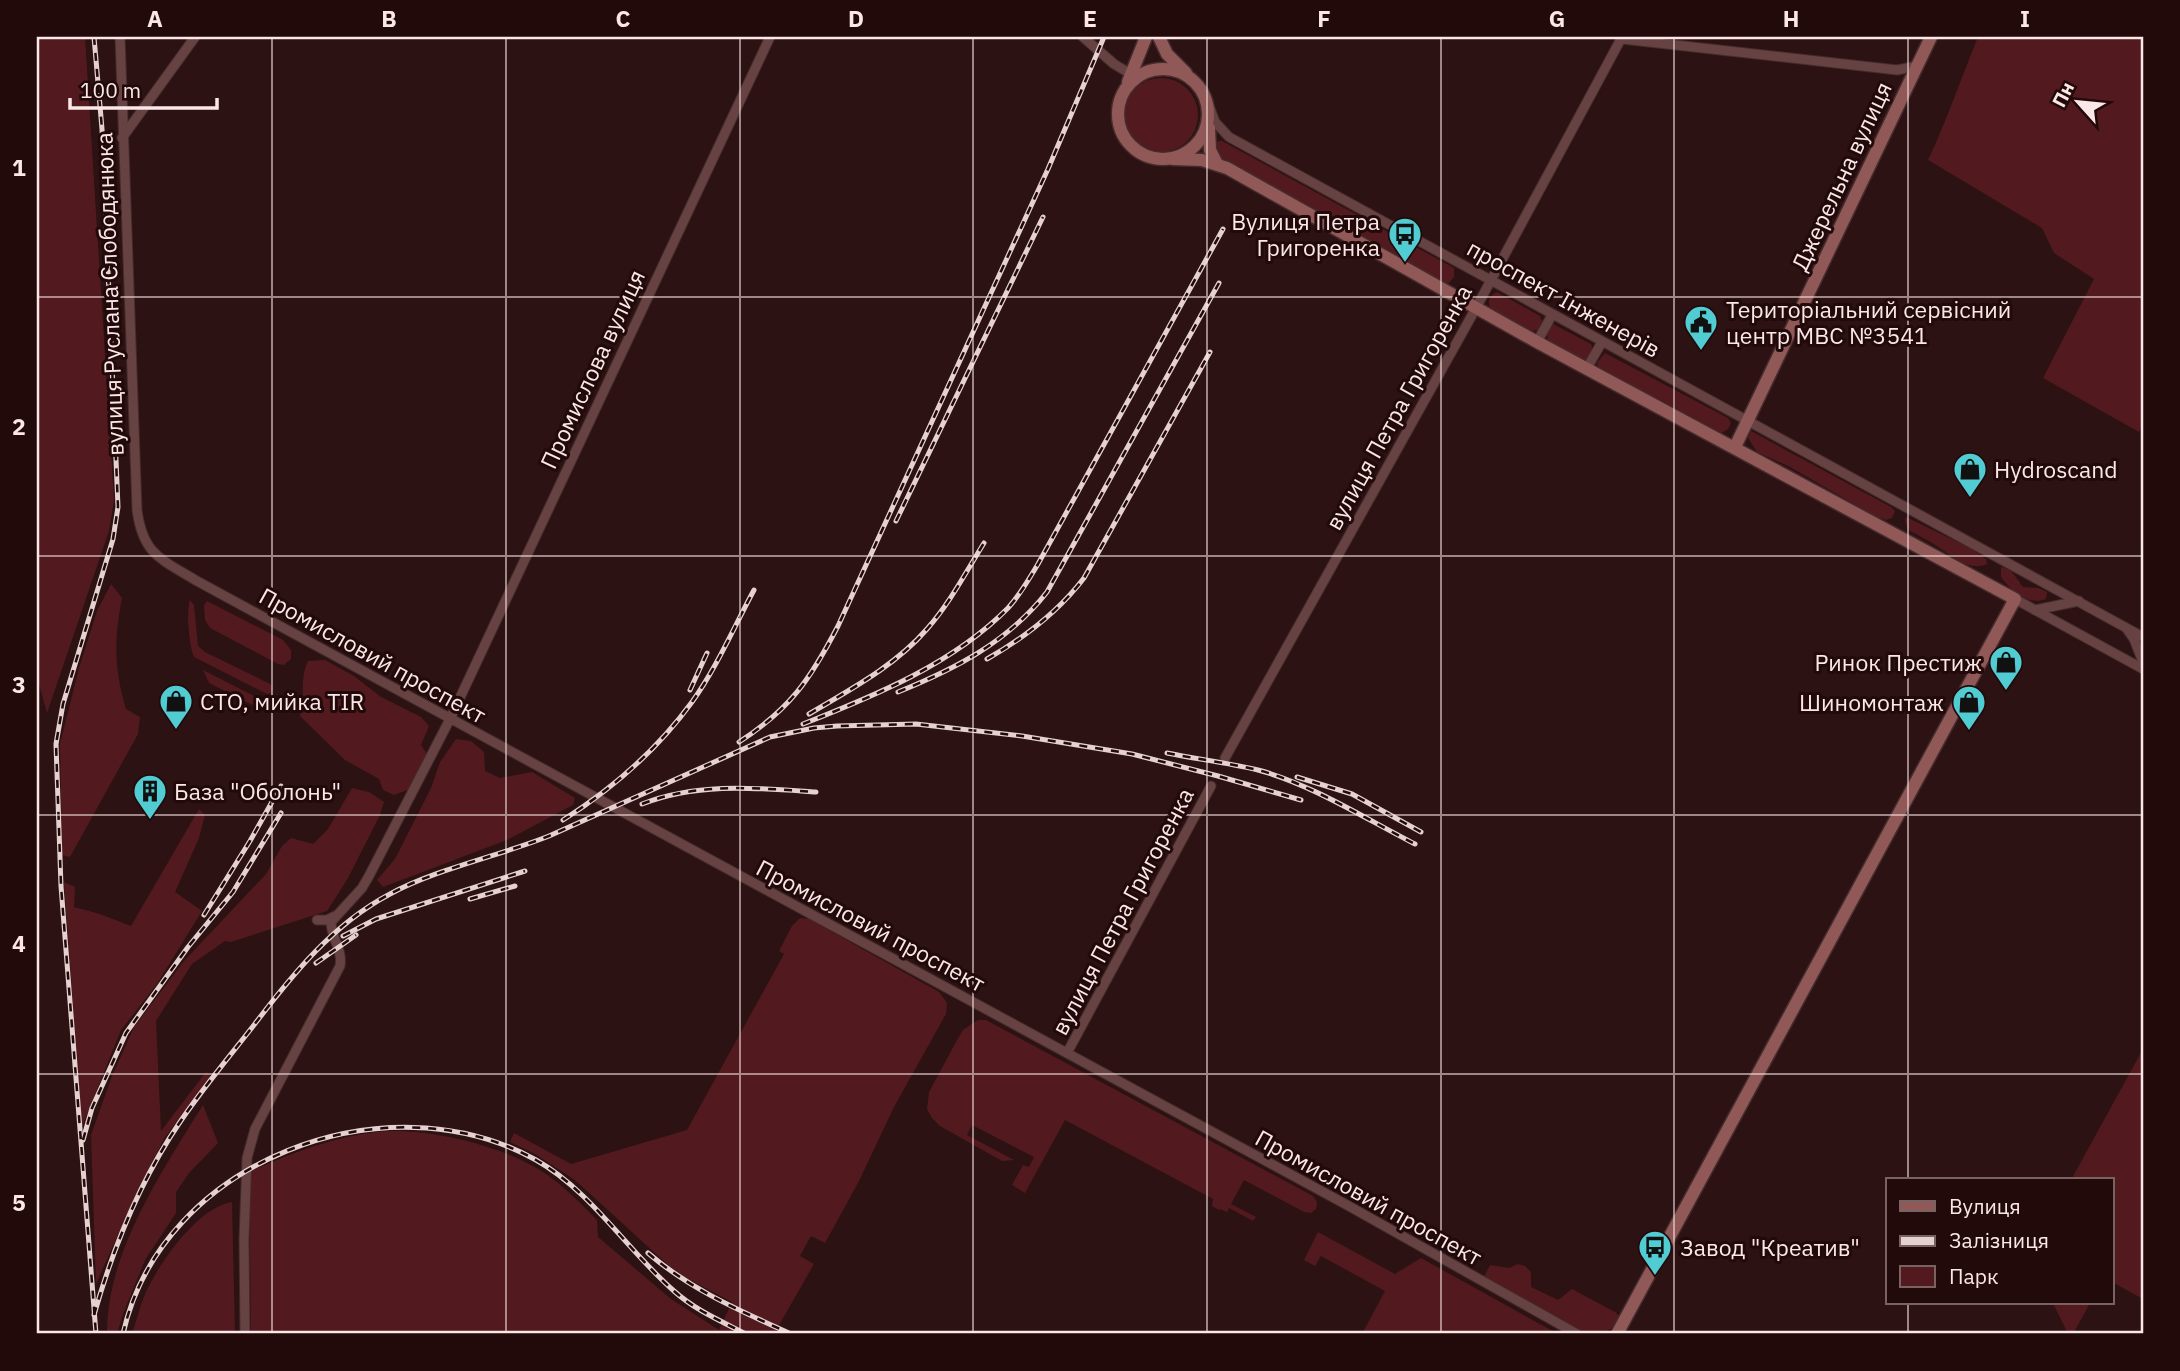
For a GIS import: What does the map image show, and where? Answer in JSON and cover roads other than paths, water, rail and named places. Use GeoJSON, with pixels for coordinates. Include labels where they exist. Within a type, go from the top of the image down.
{"type":"FeatureCollection","features":[{"type":"Feature","properties":{"kind":"street","name":"вулиця Руслана Слободянюка"},"geometry":{"type":"LineString","coordinates":[[120,37],[137,510],[148,548]]}},
{"type":"Feature","properties":{"kind":"street"},"geometry":{"type":"LineString","coordinates":[[122,138],[195,37]]}},
{"type":"Feature","properties":{"kind":"street","name":"Промислова вулиця"},"geometry":{"type":"LineString","coordinates":[[335,916],[352,900],[369,876],[450,719],[770,37]]}},
{"type":"Feature","properties":{"kind":"street"},"geometry":{"type":"LineString","coordinates":[[1083,37],[1133,76]]}},
{"type":"Feature","properties":{"kind":"street"},"geometry":{"type":"LineString","coordinates":[[1146,37],[1133,76],[1120,101],[1118,117],[1122,134],[1132,147],[1146,156],[1156,159],[1192,159],[1217,164],[1537,342],[2143,669]]}},
{"type":"Feature","properties":{"kind":"street"},"geometry":{"type":"LineString","coordinates":[[1159,37],[1167,54],[1206,97],[1210,150],[1217,164]]}},
{"type":"Feature","properties":{"kind":"street","name":"Джерельна вулиця"},"geometry":{"type":"LineString","coordinates":[[1735,447],[1931,37]]}},
{"type":"Feature","properties":{"kind":"street"},"geometry":{"type":"LineString","coordinates":[[1622,38],[1897,70],[1917,66]]}},
{"type":"Feature","properties":{"kind":"street","name":"вулиця Петра Григоренка"},"geometry":{"type":"LineString","coordinates":[[1225,758],[1476,308],[1622,38]]}},
{"type":"Feature","properties":{"kind":"street"},"geometry":{"type":"LineString","coordinates":[[1133,76],[1163,68],[1178,71],[1191,78]]}},
{"type":"Feature","properties":{"kind":"street","name":"проспект Інженерів"},"geometry":{"type":"LineString","coordinates":[[1206,97],[1215,122],[1228,137],[2143,636]]}},
{"type":"Feature","properties":{"kind":"street"},"geometry":{"type":"LineString","coordinates":[[1173,159],[1188,153],[1196,146],[1208,122]]}},
{"type":"Feature","properties":{"kind":"street"},"geometry":{"type":"LineString","coordinates":[[1537,342],[1552,315]]}},
{"type":"Feature","properties":{"kind":"street"},"geometry":{"type":"LineString","coordinates":[[1587,368],[1602,342]]}},
{"type":"Feature","properties":{"kind":"street","name":"Промисловий проспект"},"geometry":{"type":"LineString","coordinates":[[148,548],[163,561],[197,581],[1347,1205],[1577,1334]]}},
{"type":"Feature","properties":{"kind":"street"},"geometry":{"type":"LineString","coordinates":[[1617,1334],[2015,599]]}},
{"type":"Feature","properties":{"kind":"street"},"geometry":{"type":"LineString","coordinates":[[2035,610],[2080,601]]}},
{"type":"Feature","properties":{"kind":"street"},"geometry":{"type":"LineString","coordinates":[[2125,626],[2134,639],[2143,662]]}},
{"type":"Feature","properties":{"kind":"street","name":"вулиця Петра Григоренка"},"geometry":{"type":"LineString","coordinates":[[1067,1054],[1211,786]]}},
{"type":"Feature","properties":{"kind":"street"},"geometry":{"type":"LineString","coordinates":[[317,920],[327,920],[335,916]]}},
{"type":"Feature","properties":{"kind":"street"},"geometry":{"type":"LineString","coordinates":[[245,1334],[244,1239],[248,1147],[340,966],[340,955],[331,929],[335,916]]}},
{"type":"Feature","properties":{"kind":"railway"},"geometry":{"type":"LineString","coordinates":[[94,37],[102,129],[118,507],[113,539],[63,704],[56,744],[61,886],[96,1334]]}},
{"type":"Feature","properties":{"kind":"railway"},"geometry":{"type":"LineString","coordinates":[[739,742],[772,718],[797,692],[838,626],[1048,169],[1104,37]]}},
{"type":"Feature","properties":{"kind":"railway"},"geometry":{"type":"LineString","coordinates":[[896,521],[1043,217]]}},
{"type":"Feature","properties":{"kind":"railway"},"geometry":{"type":"LineString","coordinates":[[803,724],[885,690],[938,662],[963,646],[1008,608],[1038,564],[1223,229]]}},
{"type":"Feature","properties":{"kind":"railway"},"geometry":{"type":"LineString","coordinates":[[898,692],[940,674],[998,640],[1032,610],[1047,592],[1219,283]]}},
{"type":"Feature","properties":{"kind":"railway"},"geometry":{"type":"LineString","coordinates":[[987,659],[1040,623],[1084,578],[1210,352]]}},
{"type":"Feature","properties":{"kind":"railway"},"geometry":{"type":"LineString","coordinates":[[809,714],[872,676],[914,642],[943,609],[984,543]]}},
{"type":"Feature","properties":{"kind":"railway"},"geometry":{"type":"LineString","coordinates":[[563,820],[633,767],[678,720],[709,675],[754,590]]}},
{"type":"Feature","properties":{"kind":"railway"},"geometry":{"type":"LineString","coordinates":[[690,690],[707,653]]}},
{"type":"Feature","properties":{"kind":"railway"},"geometry":{"type":"LineString","coordinates":[[94,1315],[119,1240],[141,1190],[166,1144],[198,1097],[283,988],[315,952],[369,906],[408,885],[549,836],[770,737],[814,728],[916,724],[1022,736],[1132,754],[1301,800]]}},
{"type":"Feature","properties":{"kind":"railway"},"geometry":{"type":"LineString","coordinates":[[1167,753],[1278,776],[1318,793],[1415,844]]}},
{"type":"Feature","properties":{"kind":"railway"},"geometry":{"type":"LineString","coordinates":[[1297,777],[1352,794],[1421,832]]}},
{"type":"Feature","properties":{"kind":"railway"},"geometry":{"type":"LineString","coordinates":[[204,915],[281,786]]}},
{"type":"Feature","properties":{"kind":"railway"},"geometry":{"type":"LineString","coordinates":[[642,804],[706,789],[750,788],[816,792]]}},
{"type":"Feature","properties":{"kind":"railway"},"geometry":{"type":"LineString","coordinates":[[83,1140],[92,1108],[126,1033],[188,947],[233,892],[281,813]]}},
{"type":"Feature","properties":{"kind":"railway"},"geometry":{"type":"LineString","coordinates":[[343,936],[376,919],[525,871]]}},
{"type":"Feature","properties":{"kind":"railway"},"geometry":{"type":"LineString","coordinates":[[470,899],[515,886]]}},
{"type":"Feature","properties":{"kind":"railway"},"geometry":{"type":"LineString","coordinates":[[316,963],[356,935]]}},
{"type":"Feature","properties":{"kind":"railway"},"geometry":{"type":"LineString","coordinates":[[123,1334],[146,1273],[182,1222],[231,1181],[288,1151],[349,1133],[414,1127],[477,1136],[536,1160],[556,1173],[591,1204],[682,1298],[746,1334]]}},
{"type":"Feature","properties":{"kind":"railway"},"geometry":{"type":"LineString","coordinates":[[648,1253],[699,1289],[791,1334]]}},
{"type":"Feature","properties":{"kind":"place","name":"Вулиця Петра Григоренка"},"geometry":{"type":"Point","coordinates":[1405,264]}},
{"type":"Feature","properties":{"kind":"place","name":"Територіальний сервісний центр МВС №3541"},"geometry":{"type":"Point","coordinates":[1701,352]}},
{"type":"Feature","properties":{"kind":"place","name":"Hydroscand"},"geometry":{"type":"Point","coordinates":[1970,499]}},
{"type":"Feature","properties":{"kind":"place","name":"Ринок Престиж"},"geometry":{"type":"Point","coordinates":[2006,692]}},
{"type":"Feature","properties":{"kind":"place","name":"СТО, мийка TIR"},"geometry":{"type":"Point","coordinates":[176,731]}},
{"type":"Feature","properties":{"kind":"place","name":"Шиномонтаж"},"geometry":{"type":"Point","coordinates":[1969,732]}},
{"type":"Feature","properties":{"kind":"place","name":"База \"Оболонь\""},"geometry":{"type":"Point","coordinates":[150,821]}},
{"type":"Feature","properties":{"kind":"place","name":"Завод \"Креатив\""},"geometry":{"type":"Point","coordinates":[1655,1277]}}]}
